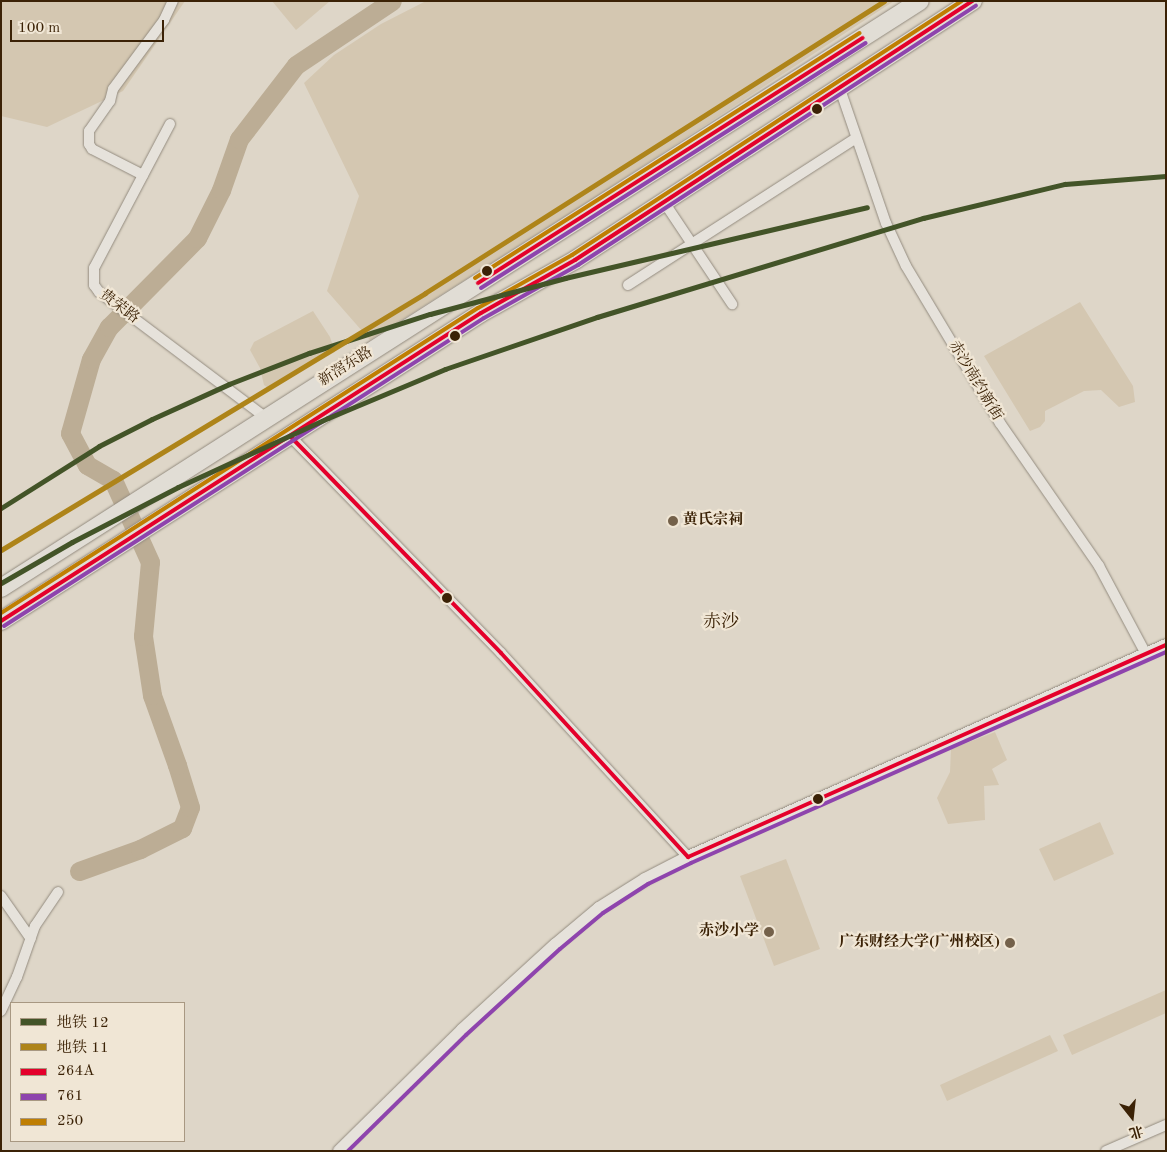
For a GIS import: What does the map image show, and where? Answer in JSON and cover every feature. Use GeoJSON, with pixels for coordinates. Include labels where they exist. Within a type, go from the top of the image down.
{"type":"FeatureCollection","features":[{"type":"Feature","properties":{"kind":"highway","name":"新滘东路"},"geometry":{"type":"LineString","coordinates":[[1,588],[920,1]]}},
{"type":"Feature","properties":{"kind":"highway","name":"新滘东路"},"geometry":{"type":"LineString","coordinates":[[1,621],[481,313],[574,260],[973,1]]}},
{"type":"Feature","properties":{"kind":"street"},"geometry":{"type":"LineString","coordinates":[[143,174],[92,149],[89,144],[89,131],[110,101],[113,89],[164,20],[173,1]]}},
{"type":"Feature","properties":{"kind":"street","name":"赤沙南约新街"},"geometry":{"type":"LineString","coordinates":[[840,89],[886,223],[906,266],[1000,423],[1099,566],[1146,654]]}},
{"type":"Feature","properties":{"kind":"street","name":"贵荣路"},"geometry":{"type":"LineString","coordinates":[[170,124],[94,268],[92,281],[99,292],[266,418]]}},
{"type":"Feature","properties":{"kind":"street"},"geometry":{"type":"LineString","coordinates":[[628,285],[856,138]]}},
{"type":"Feature","properties":{"kind":"street"},"geometry":{"type":"LineString","coordinates":[[664,202],[732,304]]}},
{"type":"Feature","properties":{"kind":"street"},"geometry":{"type":"LineString","coordinates":[[290,436],[507,659],[688,857]]}},
{"type":"Feature","properties":{"kind":"street"},"geometry":{"type":"LineString","coordinates":[[340,1151],[462,1030],[556,944],[614,898],[688,857],[1166,645]]}},
{"type":"Feature","properties":{"kind":"street"},"geometry":{"type":"LineString","coordinates":[[1,1011],[40,915],[58,892]]}},
{"type":"Feature","properties":{"kind":"street"},"geometry":{"type":"LineString","coordinates":[[1,896],[31,939]]}},
{"type":"Feature","properties":{"kind":"street"},"geometry":{"type":"LineString","coordinates":[[1106,1151],[1166,1125]]}},
{"type":"Feature","properties":{"kind":"shaded area"},"geometry":{"type":"Polygon","coordinates":[[[1,1],[185,1],[123,91],[47,127],[1,116],[1,1]]]}},
{"type":"Feature","properties":{"kind":"shaded area"},"geometry":{"type":"Polygon","coordinates":[[[272,1],[330,1],[296,30],[272,1]]]}},
{"type":"Feature","properties":{"kind":"shaded area"},"geometry":{"type":"Polygon","coordinates":[[[426,1],[894,1],[591,200],[370,340],[327,291],[359,196],[304,83],[334,55],[381,24],[426,1]]]}},
{"type":"Feature","properties":{"kind":"shaded area"},"geometry":{"type":"Polygon","coordinates":[[[1080,302],[1133,386],[1135,402],[1119,407],[1101,390],[1084,391],[1045,411],[1045,421],[1040,427],[1030,431],[984,356],[1080,302]]]}},
{"type":"Feature","properties":{"kind":"shaded area"},"geometry":{"type":"Polygon","coordinates":[[[313,311],[330,337],[335,352],[268,388],[264,385],[260,368],[250,350],[254,342],[313,311]]]}},
{"type":"Feature","properties":{"kind":"shaded area"},"geometry":{"type":"Polygon","coordinates":[[[995,732],[1007,760],[992,769],[999,785],[984,786],[985,820],[948,824],[937,798],[950,772],[951,749],[995,732]]]}},
{"type":"Feature","properties":{"kind":"shaded area"},"geometry":{"type":"Polygon","coordinates":[[[1100,822],[1114,854],[1054,881],[1039,849],[1100,822]]]}},
{"type":"Feature","properties":{"kind":"shaded area"},"geometry":{"type":"Polygon","coordinates":[[[786,859],[820,949],[774,966],[740,876],[786,859]]]}},
{"type":"Feature","properties":{"kind":"shaded area"},"geometry":{"type":"Polygon","coordinates":[[[1166,990],[1166,1013],[1072,1055],[1063,1035],[1166,990]]]}},
{"type":"Feature","properties":{"kind":"shaded area"},"geometry":{"type":"Polygon","coordinates":[[[1050,1035],[1058,1051],[947,1101],[940,1085],[1050,1035]]]}},
{"type":"Feature","properties":{"kind":"waterway"},"geometry":{"type":"LineString","coordinates":[[79,871],[140,849],[182,828],[190,807],[152,695],[143,636],[150,562],[113,480],[87,465],[70,433],[91,359],[109,327],[197,238],[221,190],[239,139],[296,65],[392,1]]}},
{"type":"Feature","properties":{"kind":"metro line","name":"11"},"geometry":{"type":"LineString","coordinates":[[1,550],[425,293],[884,1]]}},
{"type":"Feature","properties":{"kind":"metro line","name":"12"},"geometry":{"type":"LineString","coordinates":[[1,583],[72,542],[178,487],[328,418],[445,369],[597,317],[923,218],[1065,184],[1166,176]]}},
{"type":"Feature","properties":{"kind":"metro line","name":"12"},"geometry":{"type":"LineString","coordinates":[[1,508],[99,446],[152,419],[229,384],[309,353],[430,314],[565,278],[867,207]]}},
{"type":"Feature","properties":{"kind":"transit line","name":"250"},"geometry":{"type":"LineString","coordinates":[[1,613],[478,308],[572,255],[961,1]]}},
{"type":"Feature","properties":{"kind":"transit line","name":"264A"},"geometry":{"type":"LineString","coordinates":[[1,621],[481,313],[575,260],[973,1]]}},
{"type":"Feature","properties":{"kind":"transit line","name":"761"},"geometry":{"type":"LineString","coordinates":[[4,626],[484,318],[578,265],[976,6]]}},
{"type":"Feature","properties":{"kind":"transit line","name":"250"},"geometry":{"type":"LineString","coordinates":[[475,278],[859,33]]}},
{"type":"Feature","properties":{"kind":"transit line","name":"264A"},"geometry":{"type":"LineString","coordinates":[[478,283],[862,38]]}},
{"type":"Feature","properties":{"kind":"transit line","name":"761"},"geometry":{"type":"LineString","coordinates":[[481,288],[865,43]]}},
{"type":"Feature","properties":{"kind":"transit line","name":"264A"},"geometry":{"type":"LineString","coordinates":[[290,436],[501,653],[688,857]]}},
{"type":"Feature","properties":{"kind":"transit line","name":"264A"},"geometry":{"type":"LineString","coordinates":[[688,857],[1166,645]]}},
{"type":"Feature","properties":{"kind":"transit line","name":"761"},"geometry":{"type":"LineString","coordinates":[[348,1151],[466,1035],[560,949],[603,913],[648,884],[691,863],[1166,652]]}},
{"type":"Feature","properties":{"kind":"place","name":"黄氏宗祠"},"geometry":{"type":"Point","coordinates":[673,521]}},
{"type":"Feature","properties":{"kind":"place","name":"赤沙小学"},"geometry":{"type":"Point","coordinates":[769,932]}},
{"type":"Feature","properties":{"kind":"place","name":"广东财经大学(广州校区)"},"geometry":{"type":"Point","coordinates":[1010,943]}},
{"type":"Feature","properties":{"kind":"district","name":"赤沙"},"geometry":{"type":"Point","coordinates":[721,622]}}]}
